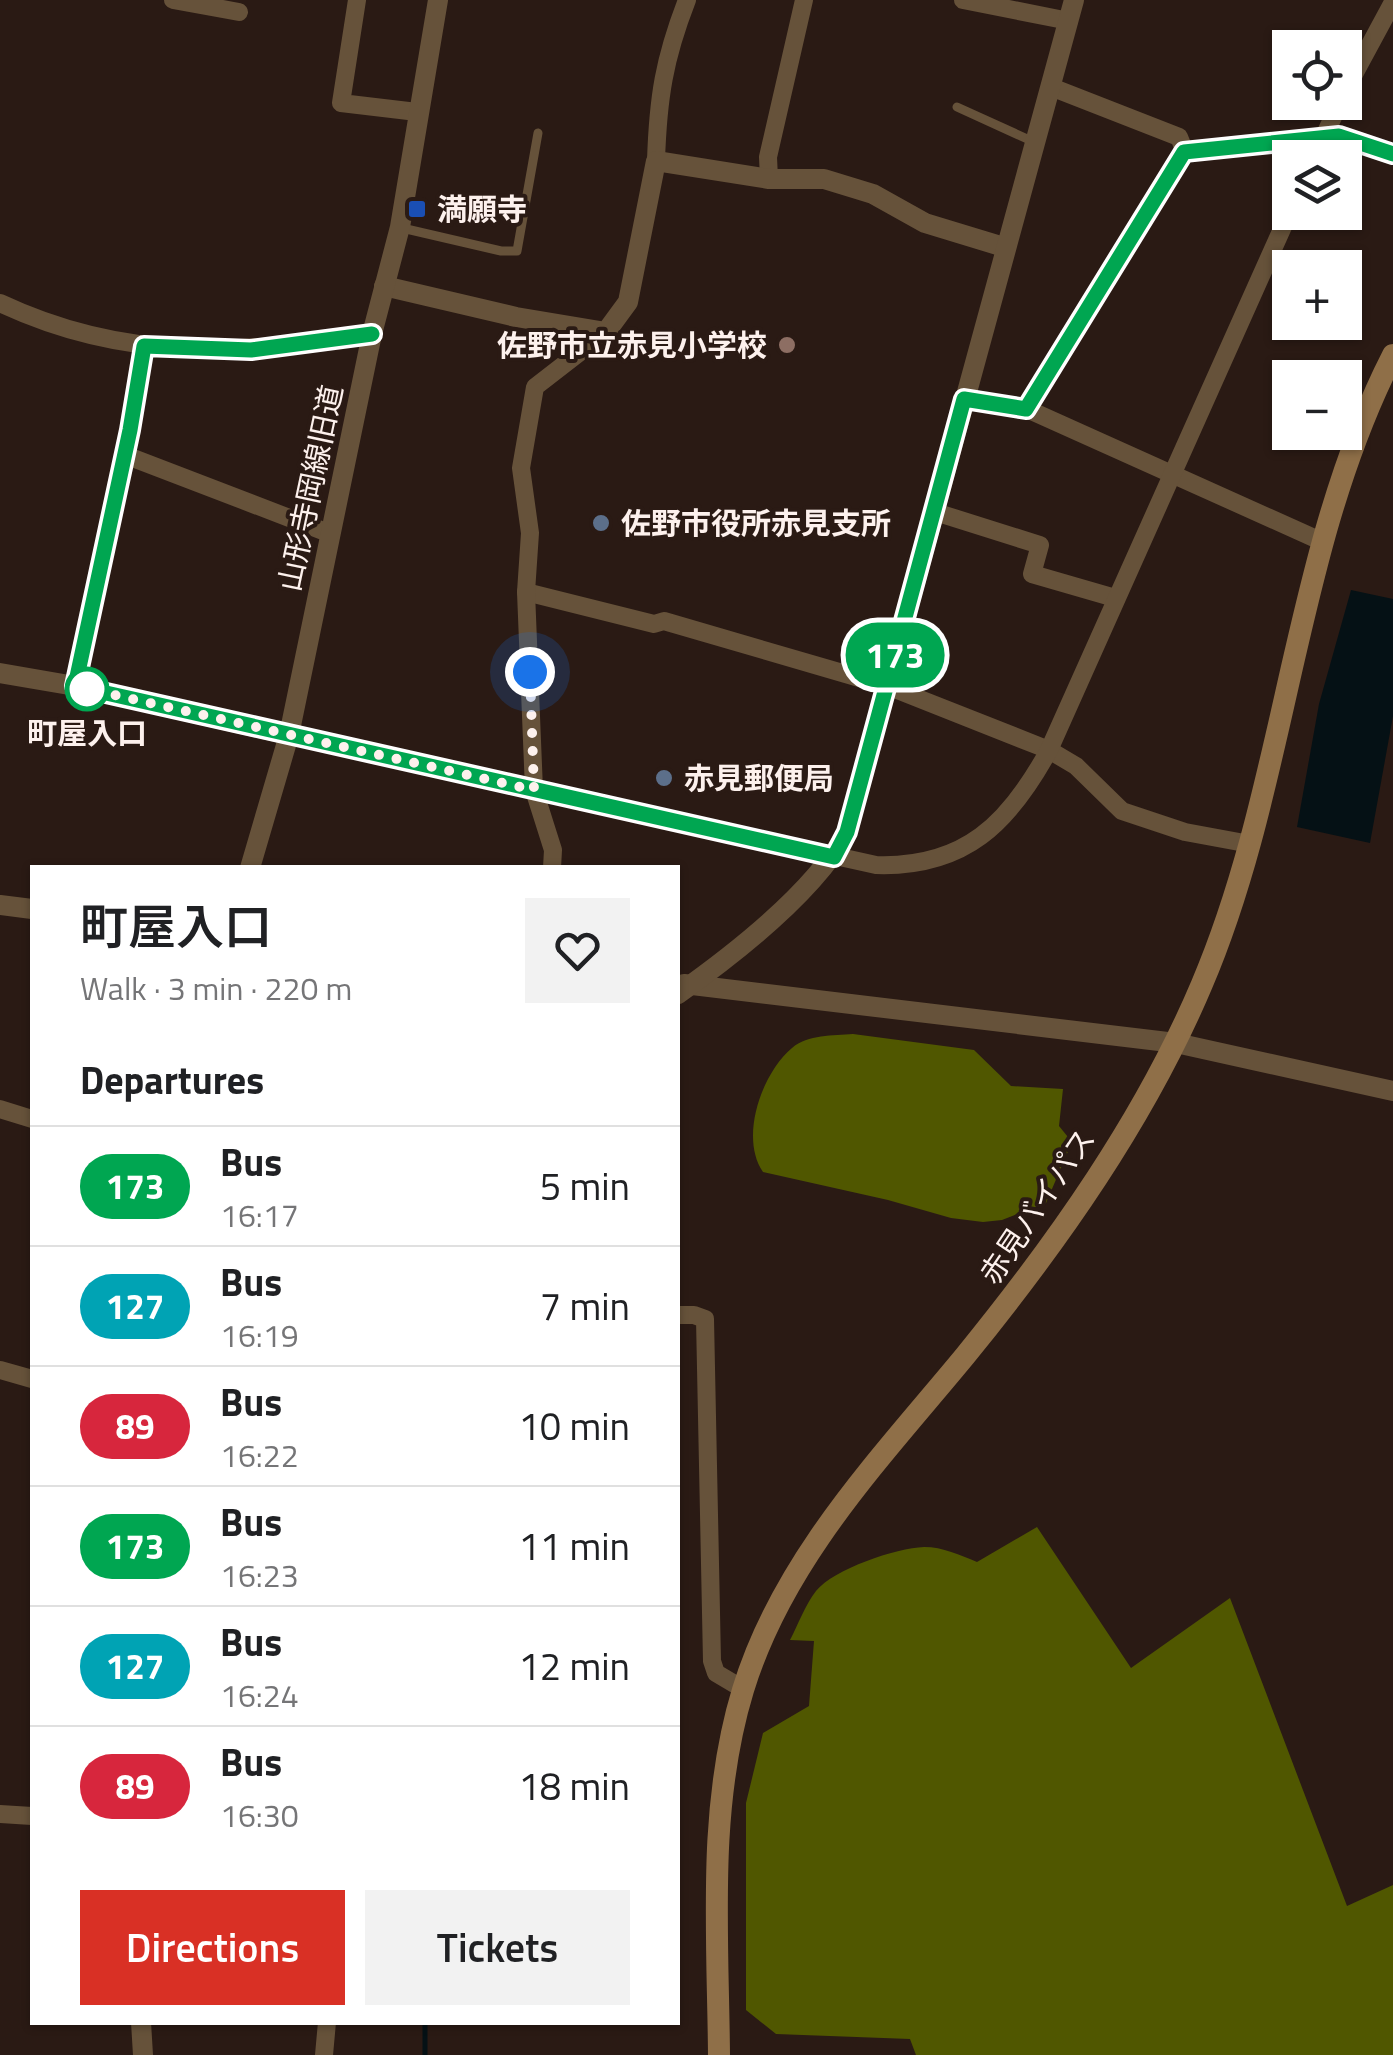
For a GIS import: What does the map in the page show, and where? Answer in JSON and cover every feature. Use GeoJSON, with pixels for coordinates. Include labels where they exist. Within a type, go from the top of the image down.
{"type":"FeatureCollection","features":[{"type":"Feature","properties":{"kind":"main road","name":"赤見バイパス"},"geometry":{"type":"LineString","coordinates":[[719,2055],[719,1829],[730,1741],[743,1689],[762,1640],[816,1541],[849,1494],[1026,1280],[1080,1202],[1176,1044],[1222,932],[1250,844],[1323,542],[1350,456],[1393,356]]}},
{"type":"Feature","properties":{"kind":"street"},"geometry":{"type":"LineString","coordinates":[[173,0],[239,12]]}},
{"type":"Feature","properties":{"kind":"street"},"geometry":{"type":"LineString","coordinates":[[358,0],[341,103],[417,112]]}},
{"type":"Feature","properties":{"kind":"street","name":"山形寺岡線旧道"},"geometry":{"type":"LineString","coordinates":[[251,865],[290,735],[372,334],[400,227],[438,0]]}},
{"type":"Feature","properties":{"kind":"street"},"geometry":{"type":"LineString","coordinates":[[552,865],[553,850],[534,790],[526,592],[530,533],[521,468],[534,388],[606,332],[628,302],[656,161],[658,104],[668,50],[687,0]]}},
{"type":"Feature","properties":{"kind":"street"},"geometry":{"type":"LineString","coordinates":[[769,179],[768,157],[804,0]]}},
{"type":"Feature","properties":{"kind":"street"},"geometry":{"type":"LineString","coordinates":[[963,0],[1069,21]]}},
{"type":"Feature","properties":{"kind":"street"},"geometry":{"type":"LineString","coordinates":[[682,987],[781,910],[834,857],[847,832],[1074,0]]}},
{"type":"Feature","properties":{"kind":"street"},"geometry":{"type":"LineString","coordinates":[[1362,59],[1393,2]]}},
{"type":"Feature","properties":{"kind":"street"},"geometry":{"type":"LineString","coordinates":[[1050,87],[1179,137],[1184,152]]}},
{"type":"Feature","properties":{"kind":"street"},"geometry":{"type":"LineString","coordinates":[[1324,138],[1332,120]]}},
{"type":"Feature","properties":{"kind":"street"},"geometry":{"type":"LineString","coordinates":[[1184,152],[1339,136],[1393,154]]}},
{"type":"Feature","properties":{"kind":"street"},"geometry":{"type":"LineString","coordinates":[[1026,409],[1184,152]]}},
{"type":"Feature","properties":{"kind":"street"},"geometry":{"type":"LineString","coordinates":[[656,161],[769,179],[824,179],[873,194],[925,223],[1004,247]]}},
{"type":"Feature","properties":{"kind":"street"},"geometry":{"type":"LineString","coordinates":[[0,673],[75,686],[876,866],[930,862],[957,851],[998,825],[1049,750],[1281,230]]}},
{"type":"Feature","properties":{"kind":"street"},"geometry":{"type":"LineString","coordinates":[[384,286],[516,318],[606,332]]}},
{"type":"Feature","properties":{"kind":"street"},"geometry":{"type":"LineString","coordinates":[[0,302],[66,329],[144,346],[251,350],[372,334]]}},
{"type":"Feature","properties":{"kind":"street"},"geometry":{"type":"LineString","coordinates":[[75,686],[125,455],[144,346]]}},
{"type":"Feature","properties":{"kind":"street"},"geometry":{"type":"LineString","coordinates":[[964,399],[1026,409],[1323,542]]}},
{"type":"Feature","properties":{"kind":"street"},"geometry":{"type":"LineString","coordinates":[[125,455],[331,534]]}},
{"type":"Feature","properties":{"kind":"street"},"geometry":{"type":"LineString","coordinates":[[935,512],[1040,545],[1032,574],[1116,598]]}},
{"type":"Feature","properties":{"kind":"street"},"geometry":{"type":"LineString","coordinates":[[526,592],[654,624],[664,621],[887,686],[1049,750],[1076,766],[1122,812],[1172,828],[1250,844]]}},
{"type":"Feature","properties":{"kind":"street"},"geometry":{"type":"LineString","coordinates":[[0,905],[30,909]]}},
{"type":"Feature","properties":{"kind":"street"},"geometry":{"type":"LineString","coordinates":[[682,987],[1176,1044],[1393,1090]]}},
{"type":"Feature","properties":{"kind":"street"},"geometry":{"type":"LineString","coordinates":[[0,1110],[30,1118]]}},
{"type":"Feature","properties":{"kind":"street"},"geometry":{"type":"LineString","coordinates":[[680,1316],[706,1319],[712,1661],[716,1672],[743,1689]]}},
{"type":"Feature","properties":{"kind":"street"},"geometry":{"type":"LineString","coordinates":[[0,1370],[30,1378]]}},
{"type":"Feature","properties":{"kind":"street"},"geometry":{"type":"LineString","coordinates":[[0,1814],[30,1816]]}},
{"type":"Feature","properties":{"kind":"street"},"geometry":{"type":"LineString","coordinates":[[140,2025],[143,2055]]}},
{"type":"Feature","properties":{"kind":"street"},"geometry":{"type":"LineString","coordinates":[[324,2055],[327,2025]]}},
{"type":"Feature","properties":{"kind":"lane"},"geometry":{"type":"LineString","coordinates":[[956,107],[1034,142]]}},
{"type":"Feature","properties":{"kind":"lane"},"geometry":{"type":"LineString","coordinates":[[400,227],[501,251],[517,251],[538,134]]}},
{"type":"Feature","properties":{"kind":"green space"},"geometry":{"type":"Polygon","coordinates":[[[853,1034],[974,1050],[1011,1086],[1063,1089],[1059,1126],[1072,1142],[1046,1203],[1002,1220],[983,1222],[951,1218],[763,1172],[756,1158],[754,1124],[771,1073],[798,1043],[821,1036],[853,1034]]]}},
{"type":"Feature","properties":{"kind":"green space"},"geometry":{"type":"Polygon","coordinates":[[[1037,1527],[1131,1668],[1230,1598],[1347,1906],[1393,1885],[1393,2055],[916,2055],[910,2039],[776,2034],[746,2010],[746,1803],[763,1733],[809,1706],[814,1641],[790,1640],[808,1602],[837,1575],[882,1556],[931,1547],[977,1562],[1037,1527]]]}},
{"type":"Feature","properties":{"kind":"shaded area"},"geometry":{"type":"Polygon","coordinates":[[[1351,590],[1393,599],[1393,716],[1370,843],[1297,827],[1319,704],[1351,590]]]}},
{"type":"Feature","properties":{"kind":"waterway"},"geometry":{"type":"LineString","coordinates":[[425,2025],[425,2055]]}},
{"type":"Feature","properties":{"kind":"bus line","name":"173"},"geometry":{"type":"LineString","coordinates":[[372,334],[251,350],[144,346],[75,686],[834,857],[847,832],[964,399],[1026,409],[1184,152],[1339,136],[1393,154]]}},
{"type":"Feature","properties":{"kind":"place","name":"満願寺"},"geometry":{"type":"Point","coordinates":[417,209]}},
{"type":"Feature","properties":{"kind":"place","name":"佐野市立赤見小学校"},"geometry":{"type":"Point","coordinates":[787,345]}},
{"type":"Feature","properties":{"kind":"place","name":"佐野市役所赤見支所"},"geometry":{"type":"Point","coordinates":[601,523]}},
{"type":"Feature","properties":{"kind":"place","name":"町屋入口"},"geometry":{"type":"Point","coordinates":[87,689]}},
{"type":"Feature","properties":{"kind":"place","name":"赤見郵便局"},"geometry":{"type":"Point","coordinates":[664,778]}},
{"type":"Feature","properties":{"kind":"route"},"geometry":{"type":"LineString","coordinates":[[87,689],[75,686],[534,790],[530,672]]}}]}
